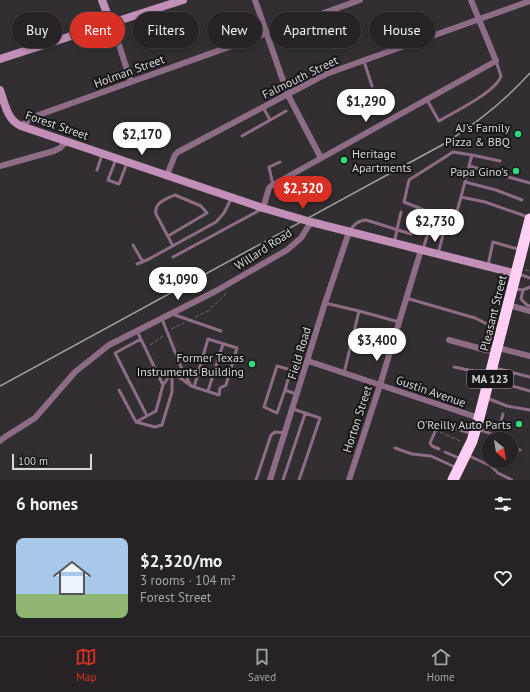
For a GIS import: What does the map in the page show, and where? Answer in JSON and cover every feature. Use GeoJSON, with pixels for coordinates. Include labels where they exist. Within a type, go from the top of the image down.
{"type":"FeatureCollection","features":[{"type":"Feature","properties":{"kind":"highway","name":"Pleasant Street"},"geometry":{"type":"LineString","coordinates":[[453,480],[476,427],[485,398],[508,305],[518,289],[530,218]]}},
{"type":"Feature","properties":{"kind":"main road"},"geometry":{"type":"LineString","coordinates":[[102,0],[106,12]]}},
{"type":"Feature","properties":{"kind":"main road"},"geometry":{"type":"LineString","coordinates":[[125,19],[183,0]]}},
{"type":"Feature","properties":{"kind":"main road"},"geometry":{"type":"LineString","coordinates":[[0,59],[70,36]]}},
{"type":"Feature","properties":{"kind":"main road","name":"Forest Street"},"geometry":{"type":"LineString","coordinates":[[0,90],[10,118],[13,122],[21,126],[263,208],[349,232],[488,266],[521,272]]}},
{"type":"Feature","properties":{"kind":"street"},"geometry":{"type":"LineString","coordinates":[[255,0],[288,95],[321,158]]}},
{"type":"Feature","properties":{"kind":"street","name":"Holman Street"},"geometry":{"type":"LineString","coordinates":[[21,126],[33,117],[360,0]]}},
{"type":"Feature","properties":{"kind":"street"},"geometry":{"type":"LineString","coordinates":[[263,208],[269,188],[273,185],[496,61],[471,0]]}},
{"type":"Feature","properties":{"kind":"street","name":"Falmouth Street"},"geometry":{"type":"LineString","coordinates":[[167,175],[175,155],[178,152],[326,74],[530,1]]}},
{"type":"Feature","properties":{"kind":"street"},"geometry":{"type":"LineString","coordinates":[[120,48],[131,82]]}},
{"type":"Feature","properties":{"kind":"street"},"geometry":{"type":"LineString","coordinates":[[0,166],[54,151],[67,142]]}},
{"type":"Feature","properties":{"kind":"street","name":"Willard Road"},"geometry":{"type":"LineString","coordinates":[[0,442],[5,437],[35,418],[75,372],[109,345],[231,283],[287,250],[301,238],[311,222]]}},
{"type":"Feature","properties":{"kind":"street","name":"Field Road"},"geometry":{"type":"LineString","coordinates":[[270,480],[349,232]]}},
{"type":"Feature","properties":{"kind":"street","name":"Horton Street"},"geometry":{"type":"LineString","coordinates":[[348,480],[380,385],[422,250]]}},
{"type":"Feature","properties":{"kind":"street"},"geometry":{"type":"LineString","coordinates":[[508,305],[530,311]]}},
{"type":"Feature","properties":{"kind":"street"},"geometry":{"type":"LineString","coordinates":[[449,340],[530,356]]}},
{"type":"Feature","properties":{"kind":"street","name":"Gustin Avenue"},"geometry":{"type":"LineString","coordinates":[[308,362],[380,385],[476,427]]}},
{"type":"Feature","properties":{"kind":"lane"},"geometry":{"type":"LineString","coordinates":[[364,61],[372,86]]}},
{"type":"Feature","properties":{"kind":"lane"},"geometry":{"type":"LineString","coordinates":[[427,100],[439,121],[478,98],[496,84],[501,76],[496,61]]}},
{"type":"Feature","properties":{"kind":"lane"},"geometry":{"type":"LineString","coordinates":[[263,107],[270,120]]}},
{"type":"Feature","properties":{"kind":"lane"},"geometry":{"type":"LineString","coordinates":[[242,136],[286,111]]}},
{"type":"Feature","properties":{"kind":"lane"},"geometry":{"type":"LineString","coordinates":[[472,155],[455,218],[447,222],[433,218],[429,212],[404,202],[409,180],[453,152],[472,155],[500,161]]}},
{"type":"Feature","properties":{"kind":"lane"},"geometry":{"type":"LineString","coordinates":[[97,170],[103,154]]}},
{"type":"Feature","properties":{"kind":"lane"},"geometry":{"type":"LineString","coordinates":[[116,158],[108,180],[119,184],[127,162]]}},
{"type":"Feature","properties":{"kind":"lane"},"geometry":{"type":"LineString","coordinates":[[273,185],[269,168],[280,162]]}},
{"type":"Feature","properties":{"kind":"lane"},"geometry":{"type":"LineString","coordinates":[[469,166],[530,183]]}},
{"type":"Feature","properties":{"kind":"lane"},"geometry":{"type":"LineString","coordinates":[[464,182],[496,190],[522,200]]}},
{"type":"Feature","properties":{"kind":"lane"},"geometry":{"type":"LineString","coordinates":[[168,236],[207,213],[201,206],[175,195],[165,198],[157,205],[156,214],[173,246]]}},
{"type":"Feature","properties":{"kind":"lane"},"geometry":{"type":"LineString","coordinates":[[137,264],[216,222],[224,213],[232,197]]}},
{"type":"Feature","properties":{"kind":"lane"},"geometry":{"type":"LineString","coordinates":[[460,197],[486,202],[530,218]]}},
{"type":"Feature","properties":{"kind":"lane"},"geometry":{"type":"LineString","coordinates":[[173,256],[263,208]]}},
{"type":"Feature","properties":{"kind":"lane"},"geometry":{"type":"LineString","coordinates":[[394,242],[401,212]]}},
{"type":"Feature","properties":{"kind":"lane"},"geometry":{"type":"LineString","coordinates":[[433,218],[442,215],[446,217],[447,222],[438,254]]}},
{"type":"Feature","properties":{"kind":"lane"},"geometry":{"type":"LineString","coordinates":[[422,250],[433,218]]}},
{"type":"Feature","properties":{"kind":"lane"},"geometry":{"type":"LineString","coordinates":[[349,232],[354,225],[363,220],[411,234],[415,222]]}},
{"type":"Feature","properties":{"kind":"lane"},"geometry":{"type":"LineString","coordinates":[[488,266],[493,242],[525,250]]}},
{"type":"Feature","properties":{"kind":"lane"},"geometry":{"type":"LineString","coordinates":[[133,245],[143,262]]}},
{"type":"Feature","properties":{"kind":"lane"},"geometry":{"type":"LineString","coordinates":[[521,272],[530,278]]}},
{"type":"Feature","properties":{"kind":"lane"},"geometry":{"type":"LineString","coordinates":[[530,287],[518,289],[521,299],[530,306]]}},
{"type":"Feature","properties":{"kind":"lane"},"geometry":{"type":"LineString","coordinates":[[406,298],[475,318],[490,327],[502,331]]}},
{"type":"Feature","properties":{"kind":"lane"},"geometry":{"type":"LineString","coordinates":[[326,303],[399,322]]}},
{"type":"Feature","properties":{"kind":"lane"},"geometry":{"type":"LineString","coordinates":[[344,373],[359,311]]}},
{"type":"Feature","properties":{"kind":"lane"},"geometry":{"type":"LineString","coordinates":[[172,314],[221,331]]}},
{"type":"Feature","properties":{"kind":"lane"},"geometry":{"type":"LineString","coordinates":[[162,319],[181,367],[193,387]]}},
{"type":"Feature","properties":{"kind":"lane"},"geometry":{"type":"LineString","coordinates":[[137,331],[163,385]]}},
{"type":"Feature","properties":{"kind":"lane"},"geometry":{"type":"LineString","coordinates":[[141,339],[115,353],[147,416]]}},
{"type":"Feature","properties":{"kind":"lane"},"geometry":{"type":"LineString","coordinates":[[172,372],[193,387],[219,395],[220,388],[226,385],[237,348],[208,340],[193,387]]}},
{"type":"Feature","properties":{"kind":"lane"},"geometry":{"type":"LineString","coordinates":[[208,392],[223,344]]}},
{"type":"Feature","properties":{"kind":"lane"},"geometry":{"type":"LineString","coordinates":[[277,366],[291,370],[285,390],[277,413],[264,407],[277,366]]}},
{"type":"Feature","properties":{"kind":"lane"},"geometry":{"type":"LineString","coordinates":[[454,367],[491,374],[530,377]]}},
{"type":"Feature","properties":{"kind":"lane"},"geometry":{"type":"LineString","coordinates":[[136,422],[156,411],[163,385],[172,372]]}},
{"type":"Feature","properties":{"kind":"lane"},"geometry":{"type":"LineString","coordinates":[[119,390],[136,422],[155,427],[162,425],[172,392],[172,372]]}},
{"type":"Feature","properties":{"kind":"lane"},"geometry":{"type":"LineString","coordinates":[[491,374],[530,390]]}},
{"type":"Feature","properties":{"kind":"lane"},"geometry":{"type":"LineString","coordinates":[[285,390],[298,394]]}},
{"type":"Feature","properties":{"kind":"lane"},"geometry":{"type":"LineString","coordinates":[[485,398],[507,406],[530,410]]}},
{"type":"Feature","properties":{"kind":"lane"},"geometry":{"type":"LineString","coordinates":[[293,409],[320,418],[299,480]]}},
{"type":"Feature","properties":{"kind":"lane"},"geometry":{"type":"LineString","coordinates":[[283,480],[305,414]]}},
{"type":"Feature","properties":{"kind":"lane"},"geometry":{"type":"LineString","coordinates":[[498,432],[503,414]]}},
{"type":"Feature","properties":{"kind":"lane"},"geometry":{"type":"LineString","coordinates":[[439,449],[432,446],[430,443],[438,425],[441,423],[476,427],[488,432]]}},
{"type":"Feature","properties":{"kind":"lane"},"geometry":{"type":"LineString","coordinates":[[256,480],[271,435],[275,432],[286,433]]}},
{"type":"Feature","properties":{"kind":"lane"},"geometry":{"type":"LineString","coordinates":[[395,448],[412,454],[491,466],[498,473],[512,480]]}},
{"type":"Feature","properties":{"kind":"lane"},"geometry":{"type":"LineString","coordinates":[[445,452],[462,461]]}},
{"type":"Feature","properties":{"kind":"path"},"geometry":{"type":"LineString","coordinates":[[521,272],[530,271]]}},
{"type":"Feature","properties":{"kind":"path"},"geometry":{"type":"LineString","coordinates":[[194,318],[208,311],[226,294],[228,290]]}},
{"type":"Feature","properties":{"kind":"path"},"geometry":{"type":"LineString","coordinates":[[172,329],[185,322]]}},
{"type":"Feature","properties":{"kind":"path"},"geometry":{"type":"LineString","coordinates":[[150,345],[162,336]]}},
{"type":"Feature","properties":{"kind":"path"},"geometry":{"type":"LineString","coordinates":[[439,431],[465,443]]}},
{"type":"Feature","properties":{"kind":"railway"},"geometry":{"type":"LineString","coordinates":[[0,386],[442,145],[488,112],[510,94],[530,73]]}},
{"type":"Feature","properties":{"kind":"place","name":"AJ's Family Pizza & BBQ"},"geometry":{"type":"Point","coordinates":[518,134]}},
{"type":"Feature","properties":{"kind":"place","name":"Heritage Apartments"},"geometry":{"type":"Point","coordinates":[344,160]}},
{"type":"Feature","properties":{"kind":"place","name":"Papa Gino's"},"geometry":{"type":"Point","coordinates":[516,171]}},
{"type":"Feature","properties":{"kind":"place","name":"Former Texas Instruments Building"},"geometry":{"type":"Point","coordinates":[252,364]}},
{"type":"Feature","properties":{"kind":"place","name":"O'Reilly Auto Parts"},"geometry":{"type":"Point","coordinates":[519,424]}}]}
